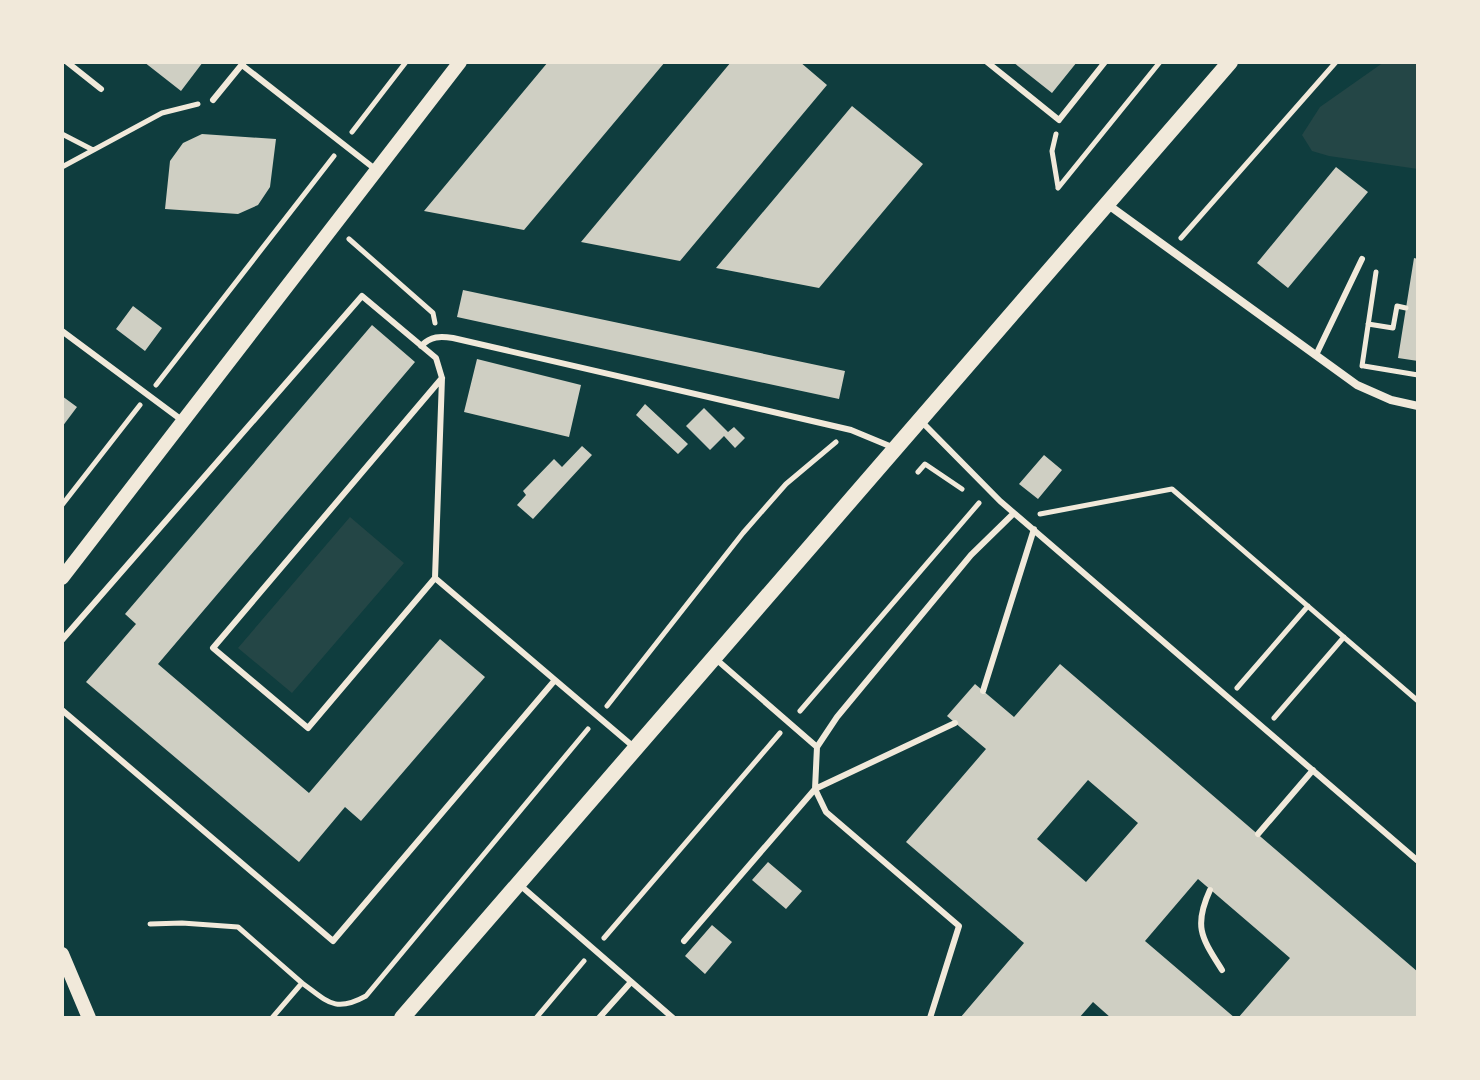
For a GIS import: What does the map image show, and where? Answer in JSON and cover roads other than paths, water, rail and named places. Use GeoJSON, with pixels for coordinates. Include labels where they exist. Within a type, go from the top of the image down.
{"type":"FeatureCollection","features":[{"type":"Feature","properties":{"kind":"main road"},"geometry":{"type":"LineString","coordinates":[[402,1018],[1230,62]]}},
{"type":"Feature","properties":{"kind":"street"},"geometry":{"type":"LineString","coordinates":[[62,578],[460,62]]}},
{"type":"Feature","properties":{"kind":"street"},"geometry":{"type":"LineString","coordinates":[[1107,204],[1357,385],[1391,400],[1418,406]]}},
{"type":"Feature","properties":{"kind":"street"},"geometry":{"type":"LineString","coordinates":[[62,954],[89,1018]]}},
{"type":"Feature","properties":{"kind":"lane"},"geometry":{"type":"LineString","coordinates":[[67,62],[101,89]]}},
{"type":"Feature","properties":{"kind":"lane"},"geometry":{"type":"LineString","coordinates":[[987,62],[1059,120],[1105,62]]}},
{"type":"Feature","properties":{"kind":"lane"},"geometry":{"type":"LineString","coordinates":[[213,100],[243,63],[378,171]]}},
{"type":"Feature","properties":{"kind":"lane"},"geometry":{"type":"LineString","coordinates":[[1316,355],[1362,259]]}},
{"type":"Feature","properties":{"kind":"lane"},"geometry":{"type":"LineString","coordinates":[[62,640],[362,296],[436,358],[442,378],[435,578],[308,728],[213,648],[442,378]]}},
{"type":"Feature","properties":{"kind":"lane"},"geometry":{"type":"LineString","coordinates":[[62,331],[183,421]]}},
{"type":"Feature","properties":{"kind":"lane"},"geometry":{"type":"LineString","coordinates":[[421,346],[437,336],[851,430],[895,448]]}},
{"type":"Feature","properties":{"kind":"lane"},"geometry":{"type":"LineString","coordinates":[[920,420],[989,491],[1418,861]]}},
{"type":"Feature","properties":{"kind":"lane"},"geometry":{"type":"LineString","coordinates":[[930,1018],[959,926],[826,812],[815,789],[817,747],[837,717],[971,555],[1017,515]]}},
{"type":"Feature","properties":{"kind":"lane"},"geometry":{"type":"LineString","coordinates":[[983,691],[1034,529]]}},
{"type":"Feature","properties":{"kind":"lane"},"geometry":{"type":"LineString","coordinates":[[435,578],[635,748]]}},
{"type":"Feature","properties":{"kind":"lane"},"geometry":{"type":"LineString","coordinates":[[714,657],[817,747]]}},
{"type":"Feature","properties":{"kind":"lane"},"geometry":{"type":"LineString","coordinates":[[62,710],[333,941],[555,680]]}},
{"type":"Feature","properties":{"kind":"lane"},"geometry":{"type":"LineString","coordinates":[[684,941],[815,789],[955,723]]}},
{"type":"Feature","properties":{"kind":"lane"},"geometry":{"type":"LineString","coordinates":[[1258,834],[1313,770]]}},
{"type":"Feature","properties":{"kind":"lane"},"geometry":{"type":"LineString","coordinates":[[518,884],[673,1018]]}},
{"type":"Feature","properties":{"kind":"lane"},"geometry":{"type":"LineString","coordinates":[[1210,890],[1202,906],[1201,936],[1222,970]]}},
{"type":"Feature","properties":{"kind":"lane"},"geometry":{"type":"LineString","coordinates":[[599,1018],[631,982]]}}]}
